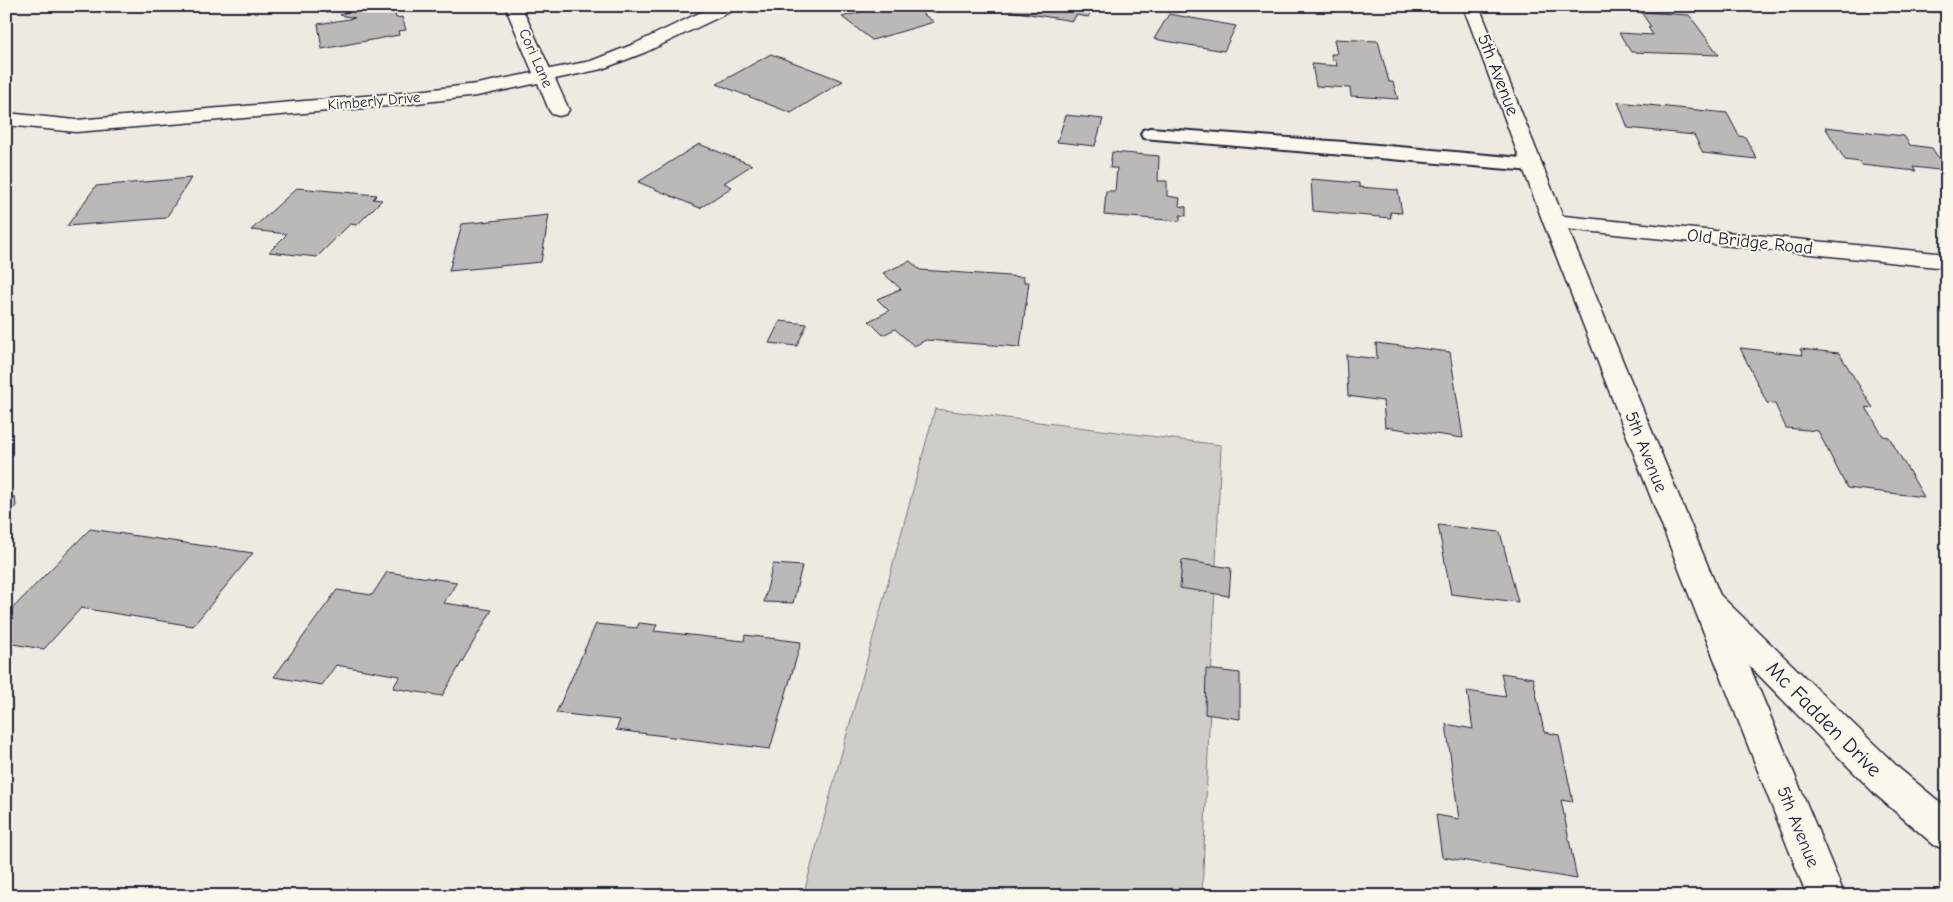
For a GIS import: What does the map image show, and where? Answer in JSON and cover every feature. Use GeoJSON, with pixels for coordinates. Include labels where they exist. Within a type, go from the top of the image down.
{"type":"FeatureCollection","features":[{"type":"Feature","properties":{"kind":"street","name":"Cori Lane"},"geometry":{"type":"LineString","coordinates":[[513,6],[559,110]]}},
{"type":"Feature","properties":{"kind":"street","name":"Kimberly Drive"},"geometry":{"type":"LineString","coordinates":[[6,119],[76,126],[400,99],[477,90],[596,64],[640,48],[728,6]]}},
{"type":"Feature","properties":{"kind":"street","name":"5th Avenue"},"geometry":{"type":"LineString","coordinates":[[1471,6],[1554,222],[1826,896]]}},
{"type":"Feature","properties":{"kind":"street","name":"Old Bridge Road"},"geometry":{"type":"LineString","coordinates":[[1554,222],[1947,261]]}},
{"type":"Feature","properties":{"kind":"street","name":"Mc Fadden Drive"},"geometry":{"type":"LineString","coordinates":[[1706,602],[1888,782],[1947,832]]}},
{"type":"Feature","properties":{"kind":"lane"},"geometry":{"type":"LineString","coordinates":[[1150,134],[1532,164]]}},
{"type":"Feature","properties":{"kind":"shaded area"},"geometry":{"type":"Polygon","coordinates":[[[935,409],[1221,445],[1202,896],[803,896],[935,409]]]}},
{"type":"Feature","properties":{"kind":"building"},"geometry":{"type":"Polygon","coordinates":[[[357,6],[373,8],[383,6],[384,12],[394,10],[396,18],[402,17],[406,30],[398,31],[399,35],[322,49],[318,24],[355,18],[340,15],[357,6]]]}},
{"type":"Feature","properties":{"kind":"building"},"geometry":{"type":"Polygon","coordinates":[[[882,6],[912,6],[934,22],[872,40],[842,17],[882,6]]]}},
{"type":"Feature","properties":{"kind":"building"},"geometry":{"type":"Polygon","coordinates":[[[1014,6],[1095,6],[1088,17],[1076,15],[1073,21],[1011,11],[1014,6]]]}},
{"type":"Feature","properties":{"kind":"building"},"geometry":{"type":"Polygon","coordinates":[[[1922,6],[1947,7],[1947,13],[1926,11],[1922,6]]]}},
{"type":"Feature","properties":{"kind":"building"},"geometry":{"type":"Polygon","coordinates":[[[1641,12],[1689,15],[1719,55],[1631,52],[1619,33],[1653,35],[1648,27],[1651,27],[1641,12]]]}},
{"type":"Feature","properties":{"kind":"building"},"geometry":{"type":"Polygon","coordinates":[[[1169,14],[1236,26],[1224,51],[1154,39],[1169,14]]]}},
{"type":"Feature","properties":{"kind":"building"},"geometry":{"type":"Polygon","coordinates":[[[1334,39],[1378,41],[1389,82],[1393,82],[1398,99],[1351,96],[1350,88],[1316,86],[1312,64],[1337,66],[1336,60],[1332,60],[1331,54],[1337,54],[1334,39]]]}},
{"type":"Feature","properties":{"kind":"building"},"geometry":{"type":"Polygon","coordinates":[[[771,54],[843,81],[791,113],[717,84],[771,54]]]}},
{"type":"Feature","properties":{"kind":"building"},"geometry":{"type":"Polygon","coordinates":[[[1618,102],[1727,113],[1739,136],[1745,137],[1757,159],[1703,153],[1694,135],[1628,128],[1618,102]]]}},
{"type":"Feature","properties":{"kind":"building"},"geometry":{"type":"Polygon","coordinates":[[[1066,115],[1103,119],[1095,146],[1057,142],[1066,115]]]}},
{"type":"Feature","properties":{"kind":"building"},"geometry":{"type":"Polygon","coordinates":[[[1825,127],[1904,136],[1910,145],[1932,148],[1947,171],[1913,167],[1916,171],[1861,165],[1860,162],[1845,160],[1825,127]]]}},
{"type":"Feature","properties":{"kind":"building"},"geometry":{"type":"Polygon","coordinates":[[[699,144],[752,165],[724,183],[732,187],[700,208],[638,182],[699,144]]]}},
{"type":"Feature","properties":{"kind":"building"},"geometry":{"type":"Polygon","coordinates":[[[1112,152],[1159,156],[1158,181],[1167,181],[1167,196],[1180,198],[1179,206],[1186,207],[1186,216],[1180,215],[1180,221],[1104,215],[1106,191],[1115,191],[1117,168],[1110,168],[1112,152]]]}},
{"type":"Feature","properties":{"kind":"building"},"geometry":{"type":"Polygon","coordinates":[[[191,178],[166,218],[67,226],[96,186],[191,178]]]}},
{"type":"Feature","properties":{"kind":"building"},"geometry":{"type":"Polygon","coordinates":[[[1311,179],[1359,183],[1359,187],[1398,190],[1402,213],[1390,212],[1391,218],[1313,211],[1311,179]]]}},
{"type":"Feature","properties":{"kind":"building"},"geometry":{"type":"Polygon","coordinates":[[[297,188],[377,195],[373,199],[382,200],[357,225],[350,224],[317,257],[269,252],[287,234],[251,230],[297,188]]]}},
{"type":"Feature","properties":{"kind":"building"},"geometry":{"type":"Polygon","coordinates":[[[549,215],[541,262],[449,271],[462,224],[549,215]]]}},
{"type":"Feature","properties":{"kind":"building"},"geometry":{"type":"Polygon","coordinates":[[[910,261],[920,270],[1024,277],[1024,282],[1029,282],[1020,347],[926,340],[914,346],[895,329],[883,335],[869,321],[889,311],[877,299],[901,289],[883,273],[910,261]]]}},
{"type":"Feature","properties":{"kind":"building"},"geometry":{"type":"Polygon","coordinates":[[[780,321],[807,324],[797,346],[769,343],[780,321]]]}},
{"type":"Feature","properties":{"kind":"building"},"geometry":{"type":"Polygon","coordinates":[[[1376,343],[1450,352],[1463,438],[1385,427],[1383,401],[1348,396],[1346,355],[1377,359],[1376,343]]]}},
{"type":"Feature","properties":{"kind":"building"},"geometry":{"type":"Polygon","coordinates":[[[1740,348],[1803,355],[1800,349],[1839,353],[1873,408],[1866,407],[1883,436],[1889,437],[1924,497],[1847,488],[1818,431],[1786,428],[1775,404],[1767,403],[1740,348]]]}},
{"type":"Feature","properties":{"kind":"building"},"geometry":{"type":"Polygon","coordinates":[[[6,496],[15,497],[16,506],[6,516],[6,496]]]}},
{"type":"Feature","properties":{"kind":"building"},"geometry":{"type":"Polygon","coordinates":[[[1438,525],[1500,532],[1518,602],[1451,594],[1438,525]]]}},
{"type":"Feature","properties":{"kind":"building"},"geometry":{"type":"Polygon","coordinates":[[[90,529],[253,553],[193,626],[81,608],[44,649],[6,643],[6,615],[90,529]]]}},
{"type":"Feature","properties":{"kind":"building"},"geometry":{"type":"Polygon","coordinates":[[[1182,560],[1231,568],[1229,596],[1180,588],[1182,560]]]}},
{"type":"Feature","properties":{"kind":"building"},"geometry":{"type":"Polygon","coordinates":[[[773,564],[802,566],[793,603],[764,602],[773,564]]]}},
{"type":"Feature","properties":{"kind":"building"},"geometry":{"type":"Polygon","coordinates":[[[387,572],[457,582],[444,603],[492,610],[442,696],[393,688],[400,676],[336,665],[322,685],[274,677],[337,590],[372,595],[387,572]]]}},
{"type":"Feature","properties":{"kind":"building"},"geometry":{"type":"Polygon","coordinates":[[[639,623],[657,625],[654,631],[744,641],[745,635],[801,642],[770,749],[616,730],[620,720],[556,713],[596,624],[637,628],[639,623]]]}},
{"type":"Feature","properties":{"kind":"building"},"geometry":{"type":"Polygon","coordinates":[[[1206,669],[1240,673],[1240,719],[1205,714],[1206,669]]]}},
{"type":"Feature","properties":{"kind":"building"},"geometry":{"type":"Polygon","coordinates":[[[1501,673],[1533,678],[1544,732],[1559,735],[1573,802],[1561,800],[1577,879],[1442,857],[1436,815],[1459,819],[1446,724],[1473,729],[1467,691],[1506,697],[1501,673]]]}}]}
